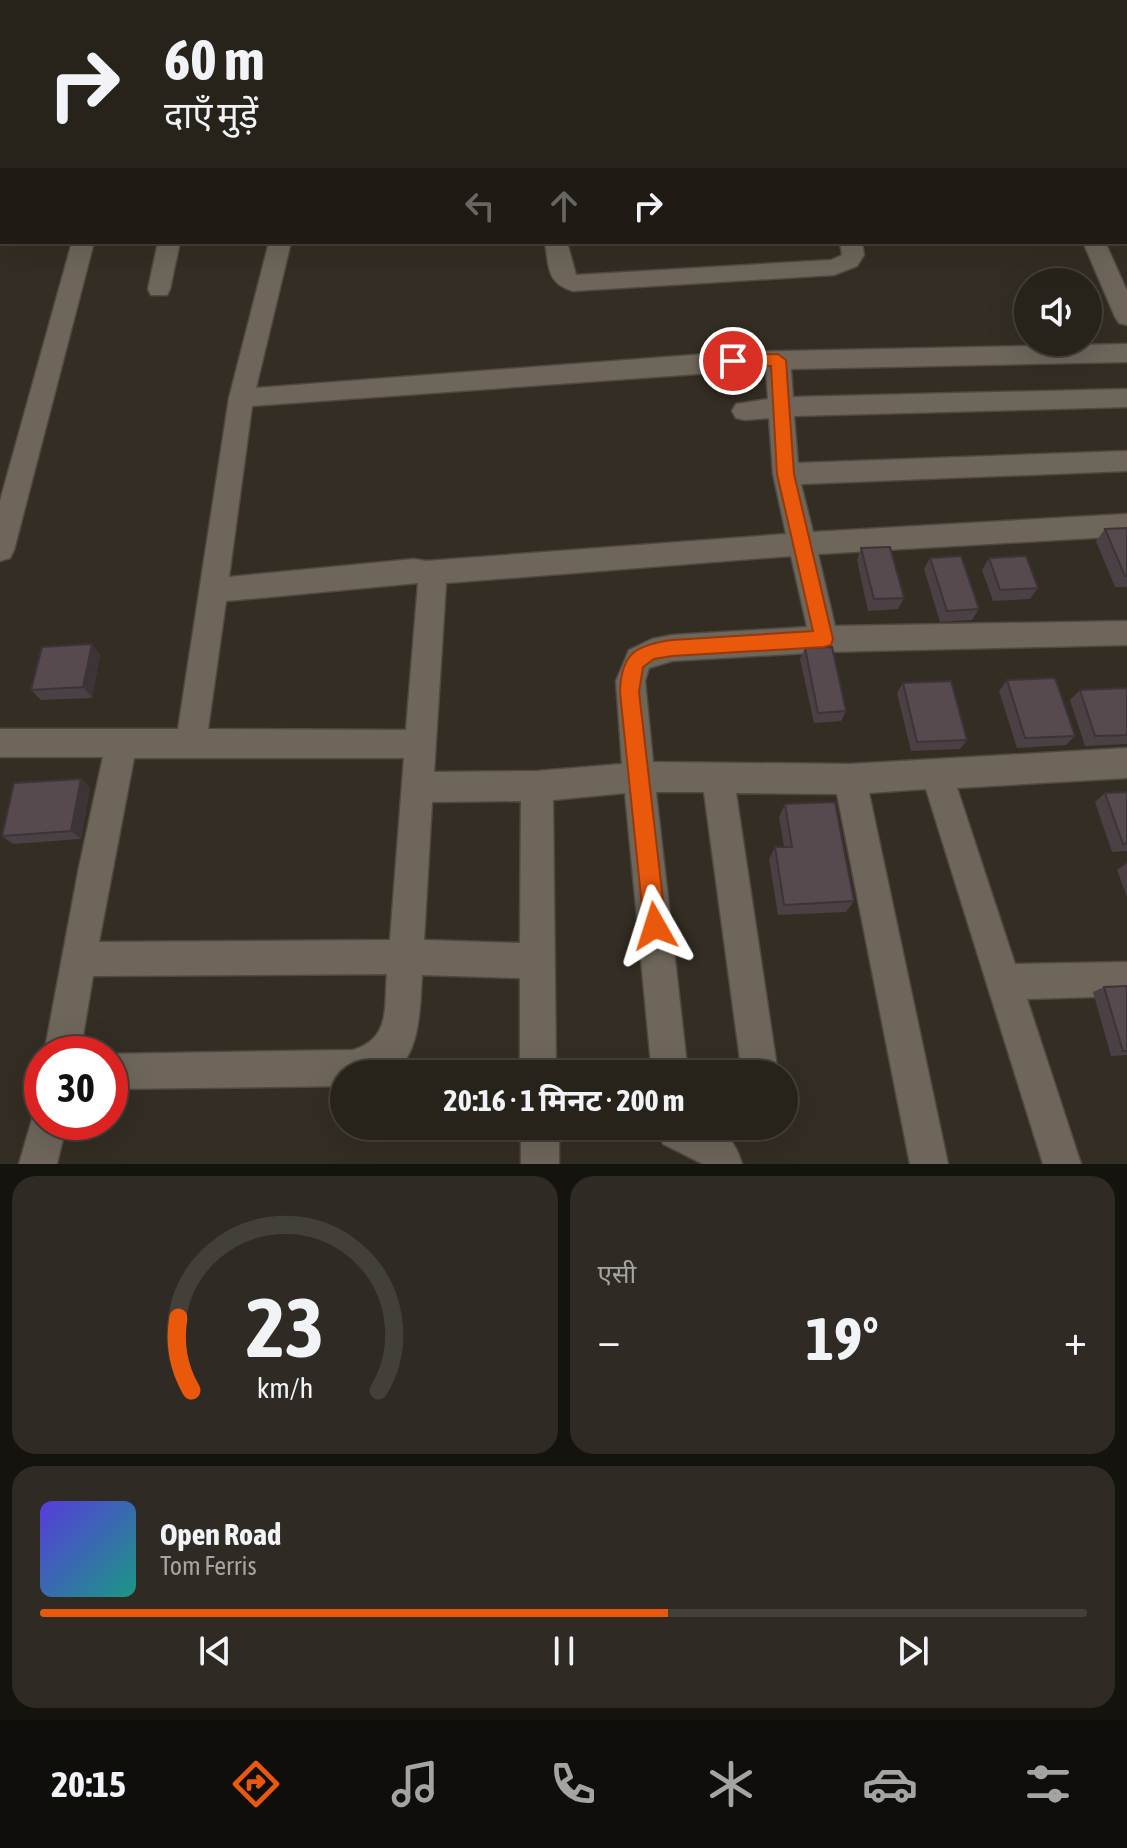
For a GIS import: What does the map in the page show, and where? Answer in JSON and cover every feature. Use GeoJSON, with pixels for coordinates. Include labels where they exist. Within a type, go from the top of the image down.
{"type":"FeatureCollection","features":[{"type":"Feature","properties":{"kind":"street"},"geometry":{"type":"LineString","coordinates":[[0,550],[82,244]]}},
{"type":"Feature","properties":{"kind":"street"},"geometry":{"type":"LineString","coordinates":[[159,289],[169,244]]}},
{"type":"Feature","properties":{"kind":"street"},"geometry":{"type":"LineString","coordinates":[[191,744],[241,398],[280,244]]}},
{"type":"Feature","properties":{"kind":"street"},"geometry":{"type":"LineString","coordinates":[[556,244],[563,278],[573,283],[834,267],[849,261],[853,255],[851,244]]}},
{"type":"Feature","properties":{"kind":"street"},"geometry":{"type":"LineString","coordinates":[[1095,244],[1127,317]]}},
{"type":"Feature","properties":{"kind":"street"},"geometry":{"type":"LineString","coordinates":[[241,398],[718,362],[1127,353]]}},
{"type":"Feature","properties":{"kind":"street"},"geometry":{"type":"LineString","coordinates":[[778,360],[786,474],[824,639]]}},
{"type":"Feature","properties":{"kind":"street"},"geometry":{"type":"LineString","coordinates":[[745,411],[783,407],[1127,398]]}},
{"type":"Feature","properties":{"kind":"street"},"geometry":{"type":"LineString","coordinates":[[786,474],[1127,461]]}},
{"type":"Feature","properties":{"kind":"street"},"geometry":{"type":"LineString","coordinates":[[213,590],[803,544],[1127,525]]}},
{"type":"Feature","properties":{"kind":"street"},"geometry":{"type":"LineString","coordinates":[[128,1071],[353,1068],[375,1062],[396,1043],[408,957],[419,744],[432,589],[432,579],[426,573]]}},
{"type":"Feature","properties":{"kind":"street"},"geometry":{"type":"LineString","coordinates":[[669,1060],[630,692],[630,673],[636,661],[650,651],[672,648],[824,639],[1127,633]]}},
{"type":"Feature","properties":{"kind":"street"},"geometry":{"type":"LineString","coordinates":[[0,743],[419,744]]}},
{"type":"Feature","properties":{"kind":"street"},"geometry":{"type":"LineString","coordinates":[[65,1036],[95,867],[122,743]]}},
{"type":"Feature","properties":{"kind":"street"},"geometry":{"type":"LineString","coordinates":[[417,787],[537,786],[641,777],[850,779],[1127,763]]}},
{"type":"Feature","properties":{"kind":"street"},"geometry":{"type":"LineString","coordinates":[[937,774],[1062,1164]]}},
{"type":"Feature","properties":{"kind":"street"},"geometry":{"type":"LineString","coordinates":[[718,777],[758,1060]]}},
{"type":"Feature","properties":{"kind":"street"},"geometry":{"type":"LineString","coordinates":[[850,779],[929,1164]]}},
{"type":"Feature","properties":{"kind":"street"},"geometry":{"type":"LineString","coordinates":[[537,786],[538,1060]]}},
{"type":"Feature","properties":{"kind":"street"},"geometry":{"type":"LineString","coordinates":[[80,959],[408,957],[536,961]]}},
{"type":"Feature","properties":{"kind":"street"},"geometry":{"type":"LineString","coordinates":[[1004,982],[1127,979]]}},
{"type":"Feature","properties":{"kind":"street"},"geometry":{"type":"LineString","coordinates":[[38,1164],[44,1140]]}},
{"type":"Feature","properties":{"kind":"street"},"geometry":{"type":"LineString","coordinates":[[540,1140],[540,1164]]}},
{"type":"Feature","properties":{"kind":"street"},"geometry":{"type":"LineString","coordinates":[[686,1140],[708,1144],[722,1156],[723,1164]]}},
{"type":"Feature","properties":{"kind":"building"},"geometry":{"type":"Polygon","coordinates":[[[1127,528],[1127,576],[1125,576],[1105,529],[1127,528]]]}},
{"type":"Feature","properties":{"kind":"building"},"geometry":{"type":"Polygon","coordinates":[[[890,547],[904,598],[874,599],[861,548],[890,547]]]}},
{"type":"Feature","properties":{"kind":"building"},"geometry":{"type":"Polygon","coordinates":[[[961,556],[979,609],[947,611],[930,558],[961,556]]]}},
{"type":"Feature","properties":{"kind":"building"},"geometry":{"type":"Polygon","coordinates":[[[1026,556],[1038,588],[1000,590],[989,558],[1026,556]]]}},
{"type":"Feature","properties":{"kind":"building"},"geometry":{"type":"Polygon","coordinates":[[[92,644],[83,687],[31,690],[42,647],[92,644]]]}},
{"type":"Feature","properties":{"kind":"building"},"geometry":{"type":"Polygon","coordinates":[[[832,647],[846,711],[818,713],[805,648],[832,647]]]}},
{"type":"Feature","properties":{"kind":"building"},"geometry":{"type":"Polygon","coordinates":[[[1055,678],[1075,736],[1025,738],[1007,680],[1055,678]]]}},
{"type":"Feature","properties":{"kind":"building"},"geometry":{"type":"Polygon","coordinates":[[[951,681],[967,740],[917,742],[903,683],[951,681]]]}},
{"type":"Feature","properties":{"kind":"building"},"geometry":{"type":"Polygon","coordinates":[[[1127,688],[1127,735],[1095,736],[1080,690],[1127,688]]]}},
{"type":"Feature","properties":{"kind":"building"},"geometry":{"type":"Polygon","coordinates":[[[81,779],[71,831],[2,836],[14,783],[81,779]]]}},
{"type":"Feature","properties":{"kind":"building"},"geometry":{"type":"Polygon","coordinates":[[[1127,792],[1127,843],[1123,844],[1105,793],[1127,792]]]}},
{"type":"Feature","properties":{"kind":"building"},"geometry":{"type":"Polygon","coordinates":[[[835,802],[854,901],[784,905],[775,847],[792,847],[785,804],[835,802]]]}},
{"type":"Feature","properties":{"kind":"building"},"geometry":{"type":"Polygon","coordinates":[[[1127,986],[1127,1051],[1123,1051],[1104,987],[1127,986]]]}},
{"type":"Feature","properties":{"kind":"route"},"geometry":{"type":"LineString","coordinates":[[655,926],[630,692],[630,673],[636,661],[650,651],[672,648],[824,639],[786,474],[778,360],[733,361]]}}]}
